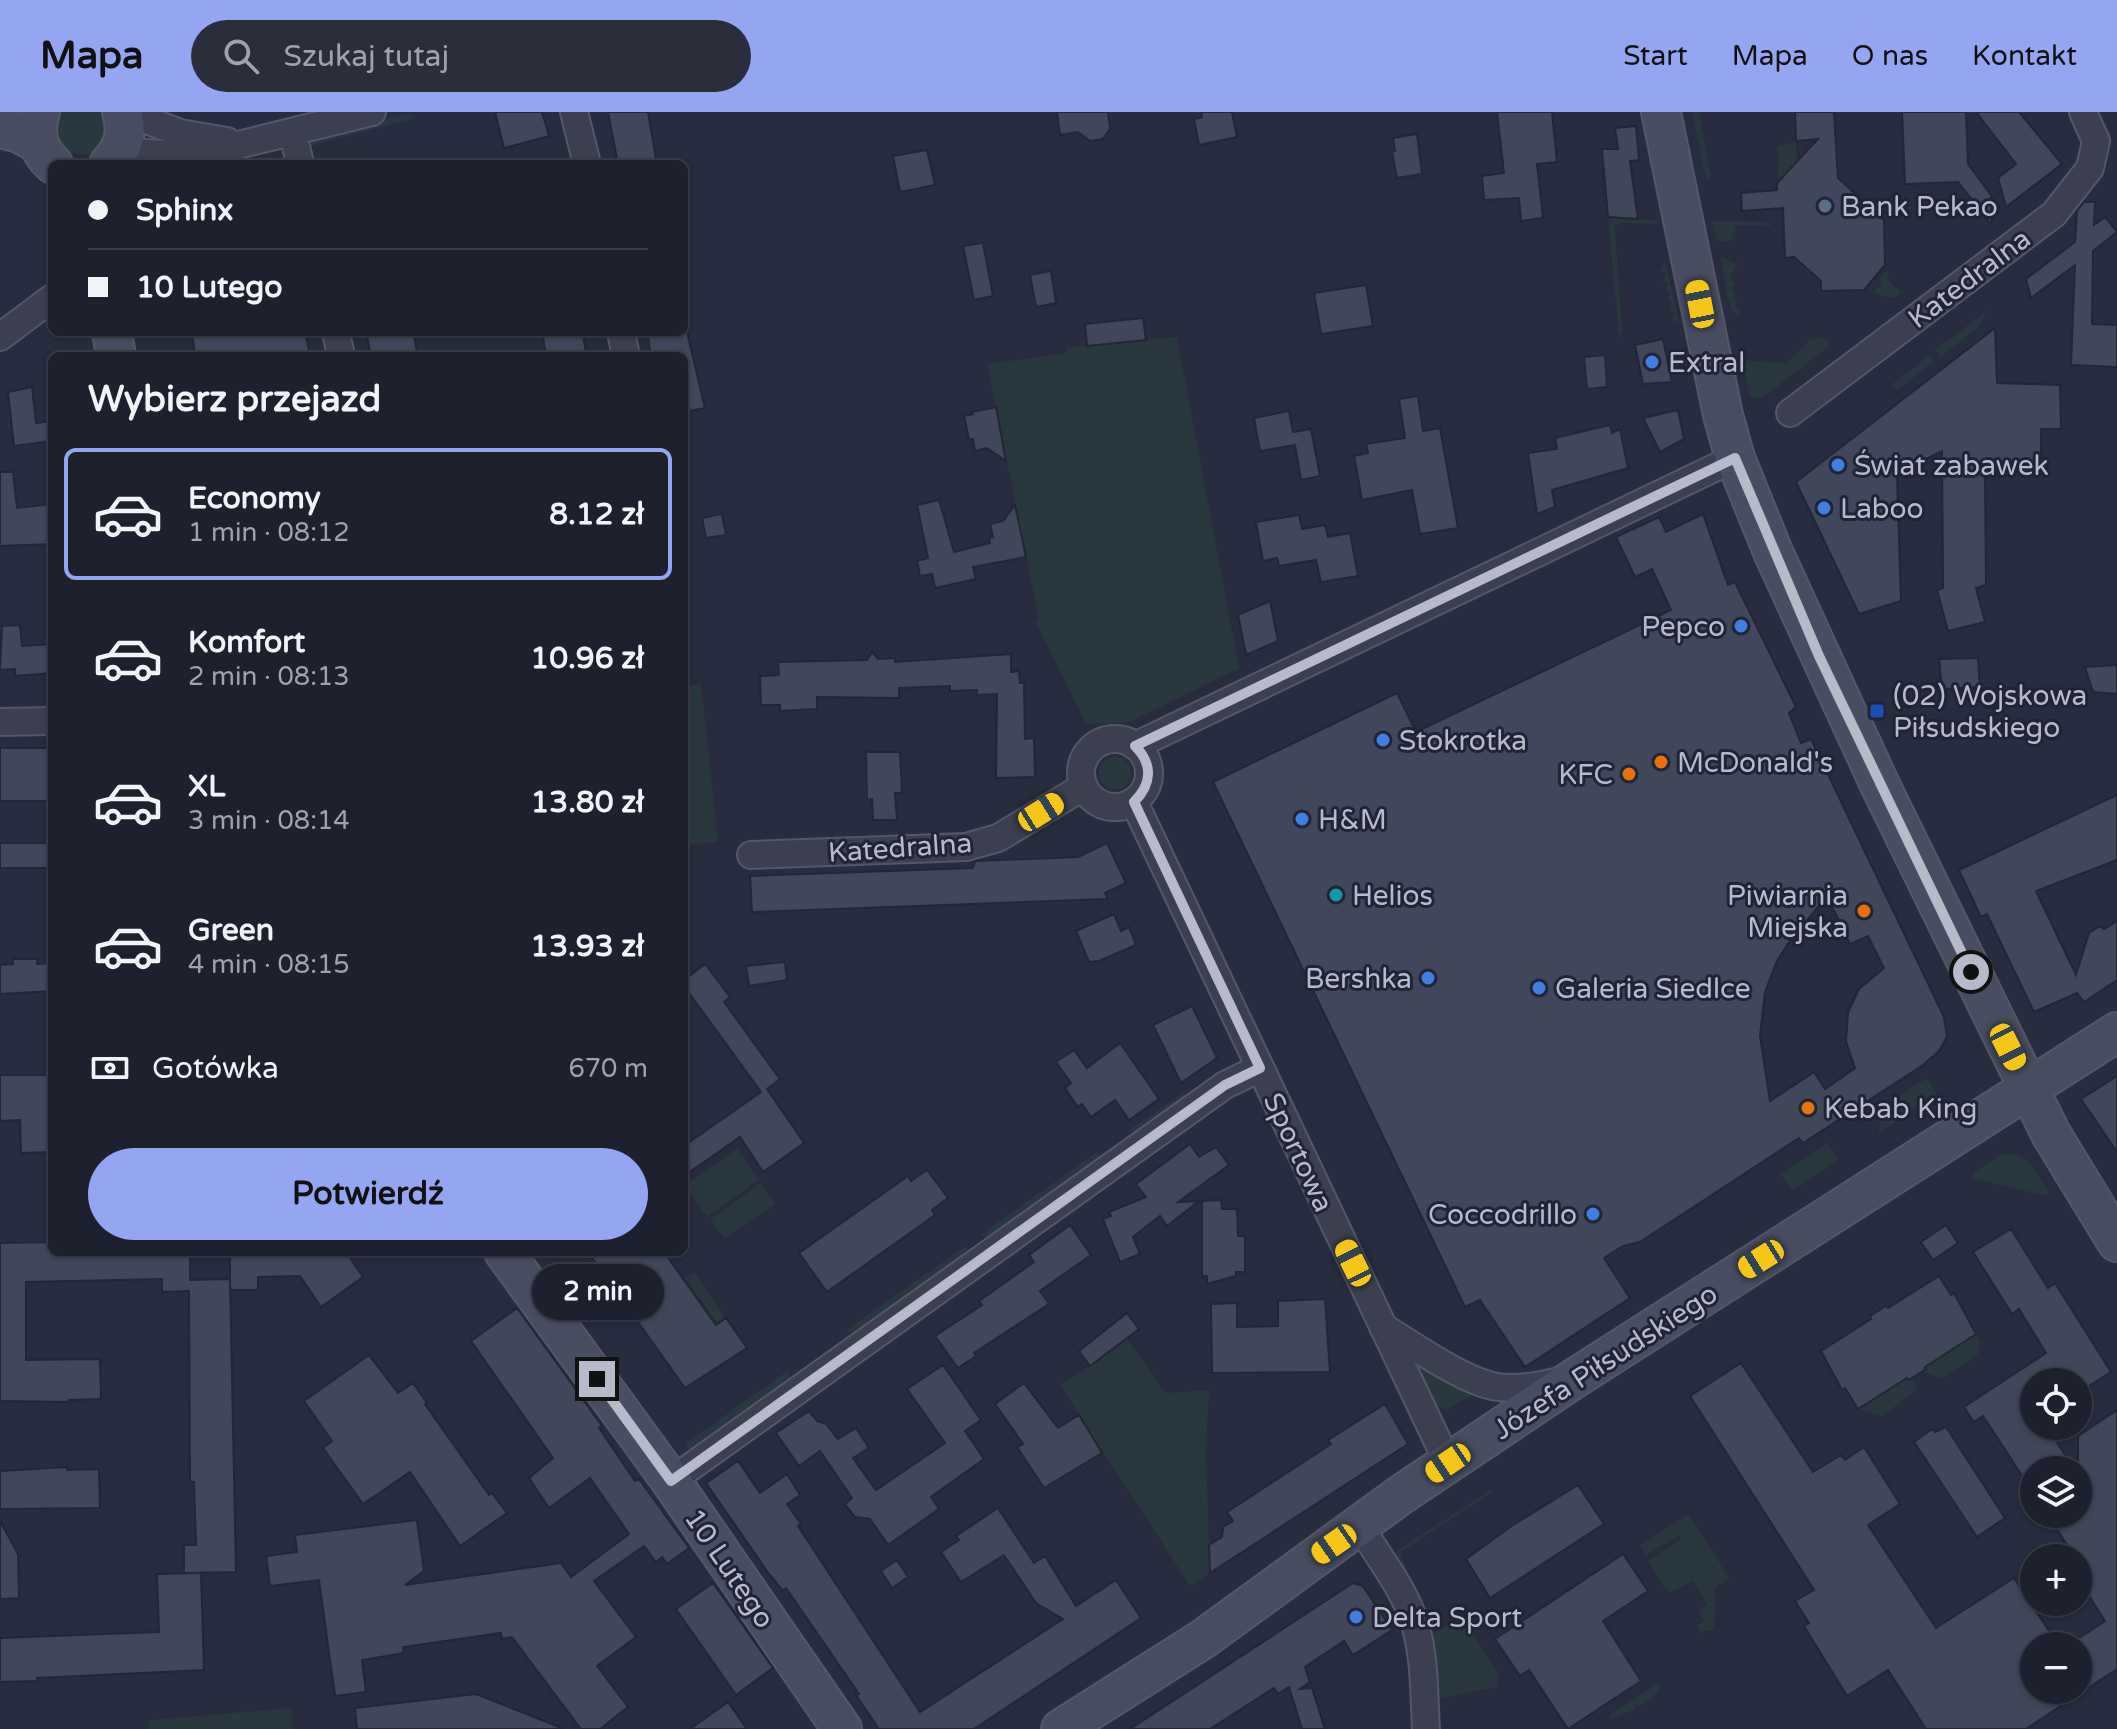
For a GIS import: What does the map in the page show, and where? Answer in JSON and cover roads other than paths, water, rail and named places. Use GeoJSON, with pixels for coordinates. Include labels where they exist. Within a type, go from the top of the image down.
{"type":"FeatureCollection","features":[{"type":"Feature","properties":{"kind":"street"},"geometry":{"type":"LineString","coordinates":[[242,144],[180,133],[124,112],[125,137],[115,157],[222,152],[242,144],[372,112]]}},
{"type":"Feature","properties":{"kind":"street"},"geometry":{"type":"LineString","coordinates":[[574,112],[586,160]]}},
{"type":"Feature","properties":{"kind":"street"},"geometry":{"type":"LineString","coordinates":[[1661,112],[1723,415],[1735,458],[1819,656],[2051,1134],[2117,1242]]}},
{"type":"Feature","properties":{"kind":"street","name":"Katedralna"},"geometry":{"type":"LineString","coordinates":[[1790,413],[2054,214],[2090,168],[2096,141],[2083,112]]}},
{"type":"Feature","properties":{"kind":"street"},"geometry":{"type":"LineString","coordinates":[[0,128],[44,140]]}},
{"type":"Feature","properties":{"kind":"street"},"geometry":{"type":"LineString","coordinates":[[293,132],[299,160]]}},
{"type":"Feature","properties":{"kind":"street"},"geometry":{"type":"LineString","coordinates":[[0,337],[48,301]]}},
{"type":"Feature","properties":{"kind":"street"},"geometry":{"type":"LineString","coordinates":[[1135,746],[1735,458]]}},
{"type":"Feature","properties":{"kind":"street"},"geometry":{"type":"LineString","coordinates":[[0,722],[48,721]]}},
{"type":"Feature","properties":{"kind":"street"},"geometry":{"type":"LineString","coordinates":[[1118,739],[1135,746],[1148,763],[1147,785],[1134,802],[1125,807],[1105,807],[1095,802],[1083,787],[1081,766],[1094,745],[1118,739]]}},
{"type":"Feature","properties":{"kind":"street","name":"Katedralna"},"geometry":{"type":"LineString","coordinates":[[751,855],[966,847],[998,838],[1083,787]]}},
{"type":"Feature","properties":{"kind":"street","name":"Sportowa"},"geometry":{"type":"LineString","coordinates":[[1134,802],[1448,1463]]}},
{"type":"Feature","properties":{"kind":"street","name":"Józefa Piłsudskiego"},"geometry":{"type":"LineString","coordinates":[[1061,1729],[1203,1639],[1448,1463],[1575,1378],[2117,1032]]}},
{"type":"Feature","properties":{"kind":"street"},"geometry":{"type":"LineString","coordinates":[[671,1481],[1225,1085],[1260,1068]]}},
{"type":"Feature","properties":{"kind":"street","name":"10 Lutego"},"geometry":{"type":"LineString","coordinates":[[507,1256],[671,1481],[842,1729]]}},
{"type":"Feature","properties":{"kind":"street"},"geometry":{"type":"LineString","coordinates":[[1383,1327],[1466,1376],[1496,1387],[1538,1387],[1575,1378]]}},
{"type":"Feature","properties":{"kind":"street"},"geometry":{"type":"LineString","coordinates":[[1360,1526],[1414,1621],[1423,1664],[1426,1729]]}},
{"type":"Feature","properties":{"kind":"place","name":"Bank Pekao"},"geometry":{"type":"Point","coordinates":[1825,206]}},
{"type":"Feature","properties":{"kind":"place","name":"Extral"},"geometry":{"type":"Point","coordinates":[1652,362]}},
{"type":"Feature","properties":{"kind":"place","name":"Świat zabawek"},"geometry":{"type":"Point","coordinates":[1838,465]}},
{"type":"Feature","properties":{"kind":"place","name":"Laboo"},"geometry":{"type":"Point","coordinates":[1824,508]}},
{"type":"Feature","properties":{"kind":"place","name":"Pepco"},"geometry":{"type":"Point","coordinates":[1741,626]}},
{"type":"Feature","properties":{"kind":"place","name":"(02) Wojskowa Piłsudskiego"},"geometry":{"type":"Point","coordinates":[1877,711]}},
{"type":"Feature","properties":{"kind":"place","name":"Stokrotka"},"geometry":{"type":"Point","coordinates":[1383,740]}},
{"type":"Feature","properties":{"kind":"place","name":"McDonald's"},"geometry":{"type":"Point","coordinates":[1661,762]}},
{"type":"Feature","properties":{"kind":"place","name":"KFC"},"geometry":{"type":"Point","coordinates":[1629,774]}},
{"type":"Feature","properties":{"kind":"place","name":"H&M"},"geometry":{"type":"Point","coordinates":[1302,819]}},
{"type":"Feature","properties":{"kind":"place","name":"Helios"},"geometry":{"type":"Point","coordinates":[1336,895]}},
{"type":"Feature","properties":{"kind":"place","name":"Piwiarnia Miejska"},"geometry":{"type":"Point","coordinates":[1864,911]}},
{"type":"Feature","properties":{"kind":"place","name":"Bershka"},"geometry":{"type":"Point","coordinates":[1428,978]}},
{"type":"Feature","properties":{"kind":"place","name":"Galeria Siedlce"},"geometry":{"type":"Point","coordinates":[1539,988]}},
{"type":"Feature","properties":{"kind":"place","name":"Kebab King"},"geometry":{"type":"Point","coordinates":[1808,1108]}},
{"type":"Feature","properties":{"kind":"place","name":"Coccodrillo"},"geometry":{"type":"Point","coordinates":[1593,1214]}},
{"type":"Feature","properties":{"kind":"place","name":"Delta Sport"},"geometry":{"type":"Point","coordinates":[1356,1617]}}]}
